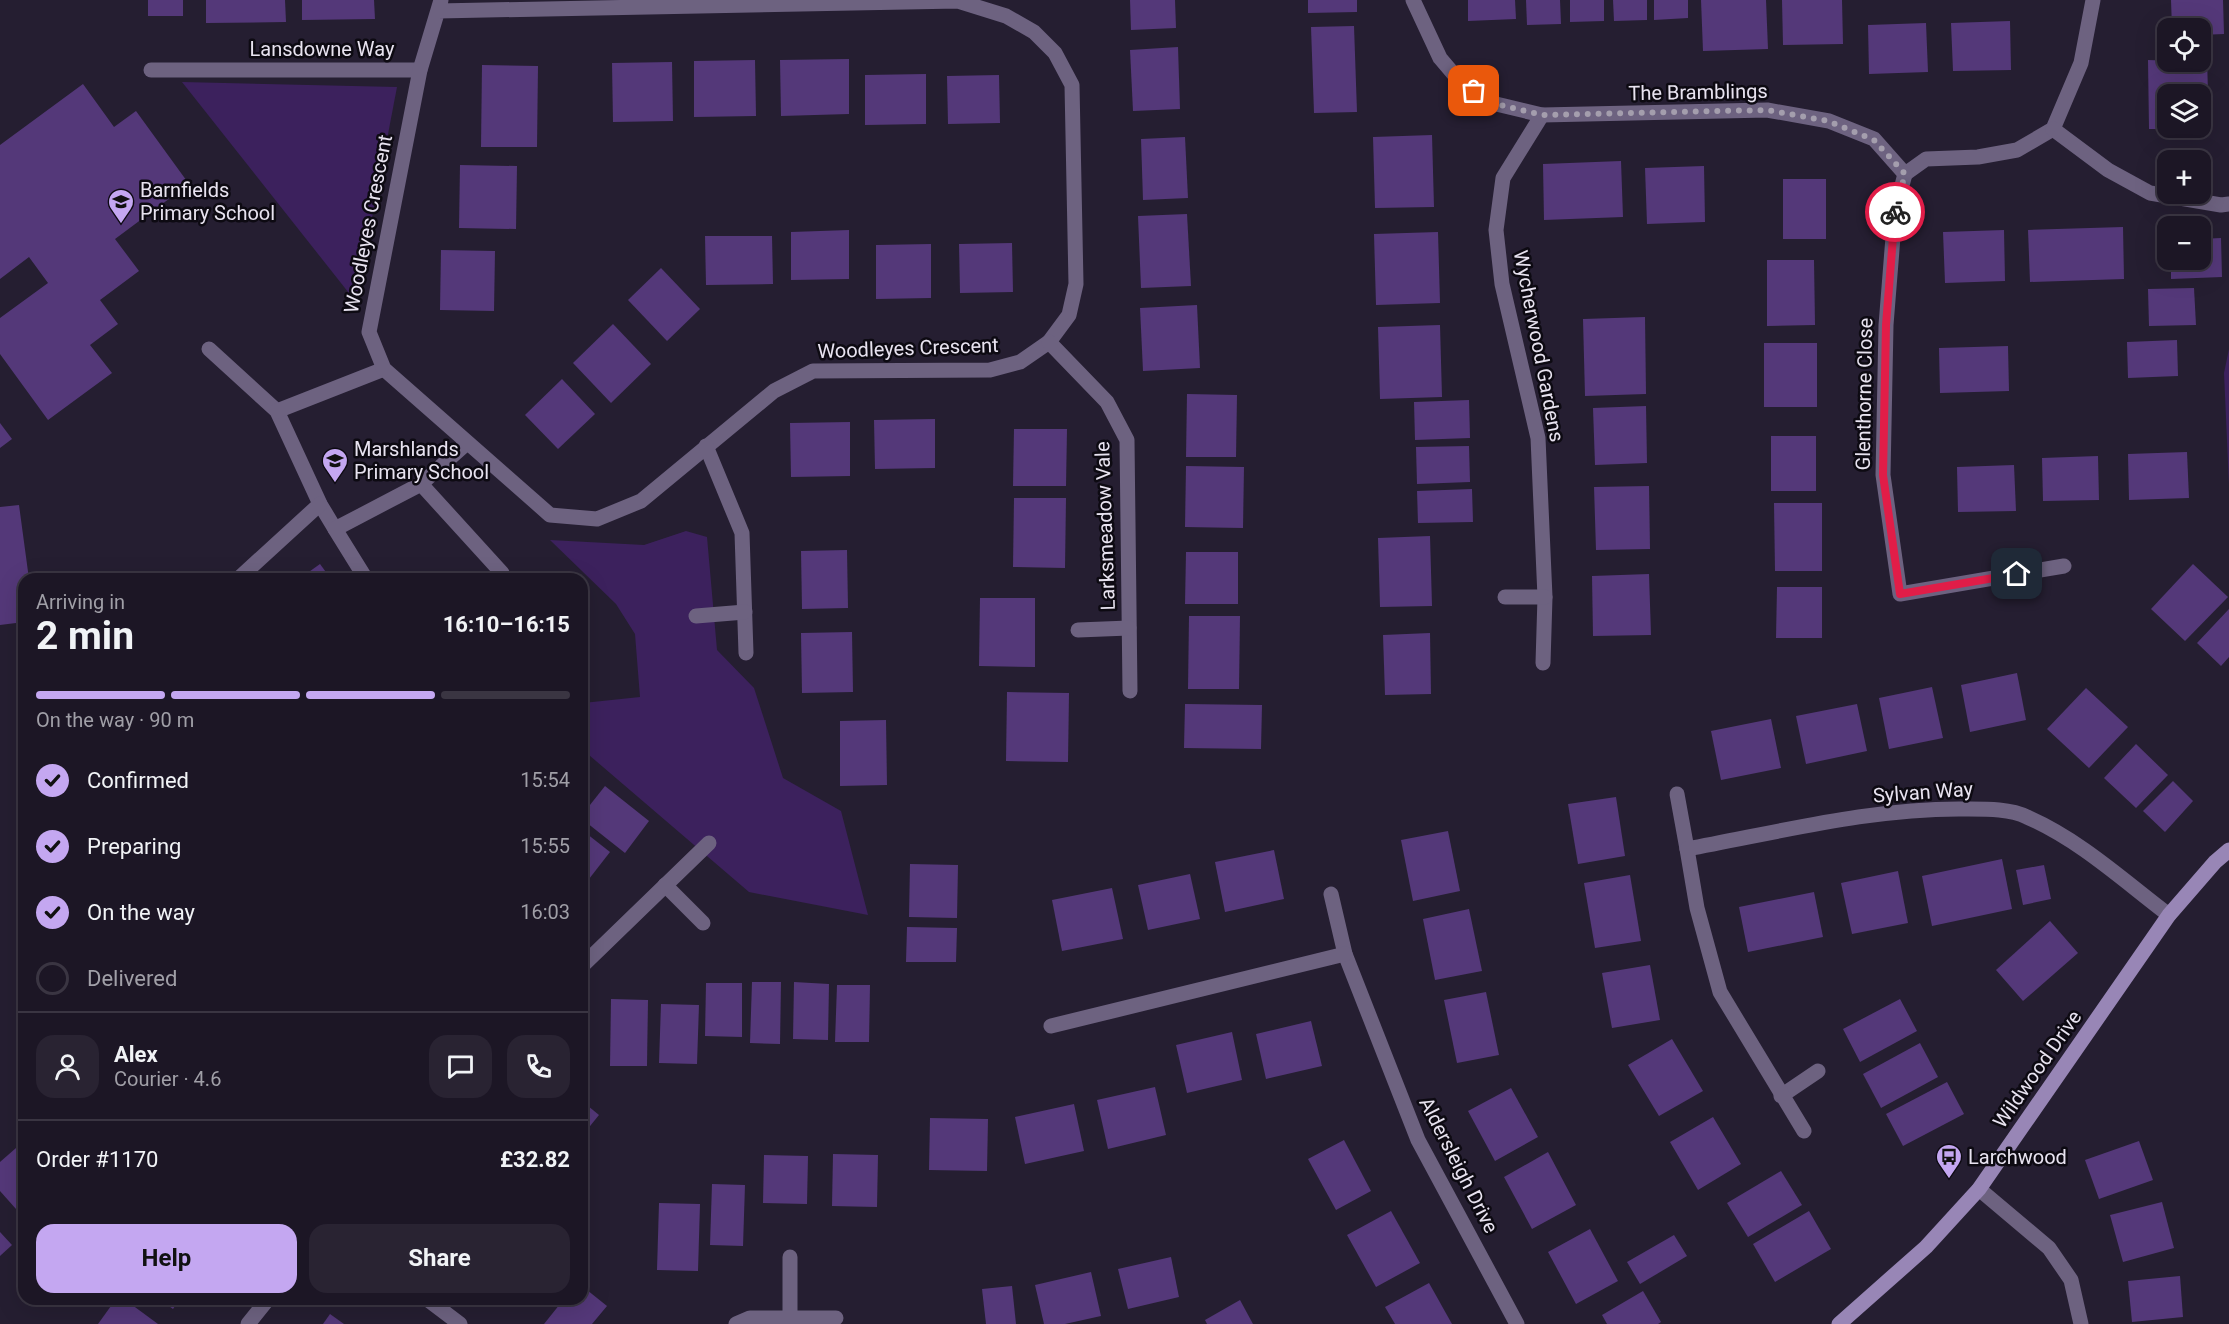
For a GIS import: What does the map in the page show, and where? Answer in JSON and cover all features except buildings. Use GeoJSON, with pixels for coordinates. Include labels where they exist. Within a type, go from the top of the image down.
{"type":"FeatureCollection","features":[{"type":"Feature","properties":{"kind":"street","name":"The Bramblings"},"geometry":{"type":"LineString","coordinates":[[1413,0],[1440,58],[1456,78],[1492,103],[1542,115],[1767,110],[1828,121],[1874,140],[1905,174]]}},
{"type":"Feature","properties":{"kind":"street"},"geometry":{"type":"LineString","coordinates":[[1905,174],[1926,159],[1978,157],[2017,150],[2053,129],[2081,63],[2093,0]]}},
{"type":"Feature","properties":{"kind":"street","name":"Woodleyes Crescent"},"geometry":{"type":"LineString","coordinates":[[420,70],[369,332],[384,369],[550,515],[597,519],[641,501],[774,391],[813,370],[990,370],[1020,362],[1049,342],[1069,315],[1076,284],[1072,85],[1055,53],[1034,32],[1006,16],[958,1],[440,5]]}},
{"type":"Feature","properties":{"kind":"street","name":"Lansdowne Way"},"geometry":{"type":"LineString","coordinates":[[151,70],[420,70],[440,5]]}},
{"type":"Feature","properties":{"kind":"street","name":"Wycherwood Gardens"},"geometry":{"type":"LineString","coordinates":[[1542,115],[1503,178],[1496,230],[1502,284],[1538,438],[1545,597],[1543,663]]}},
{"type":"Feature","properties":{"kind":"street"},"geometry":{"type":"LineString","coordinates":[[2053,129],[2108,170],[2150,193],[2222,205],[2229,204]]}},
{"type":"Feature","properties":{"kind":"street","name":"Glenthorne Close"},"geometry":{"type":"LineString","coordinates":[[1905,174],[1895,212],[1886,325],[1883,475],[1900,594],[2064,566]]}},
{"type":"Feature","properties":{"kind":"street","name":"Larksmeadow Vale"},"geometry":{"type":"LineString","coordinates":[[1049,342],[1107,402],[1128,440],[1130,691]]}},
{"type":"Feature","properties":{"kind":"street"},"geometry":{"type":"LineString","coordinates":[[209,349],[277,411],[320,504],[362,573]]}},
{"type":"Feature","properties":{"kind":"street"},"geometry":{"type":"LineString","coordinates":[[277,411],[384,369]]}},
{"type":"Feature","properties":{"kind":"street"},"geometry":{"type":"LineString","coordinates":[[335,528],[421,484],[467,443]]}},
{"type":"Feature","properties":{"kind":"street"},"geometry":{"type":"LineString","coordinates":[[706,446],[742,533],[746,653]]}},
{"type":"Feature","properties":{"kind":"street"},"geometry":{"type":"LineString","coordinates":[[421,484],[501,573]]}},
{"type":"Feature","properties":{"kind":"street"},"geometry":{"type":"LineString","coordinates":[[245,573],[320,504]]}},
{"type":"Feature","properties":{"kind":"street"},"geometry":{"type":"LineString","coordinates":[[1505,597],[1545,597]]}},
{"type":"Feature","properties":{"kind":"street"},"geometry":{"type":"LineString","coordinates":[[696,616],[745,612]]}},
{"type":"Feature","properties":{"kind":"street","name":"Larksmeadow Vale"},"geometry":{"type":"LineString","coordinates":[[1078,630],[1129,628]]}},
{"type":"Feature","properties":{"kind":"street"},"geometry":{"type":"LineString","coordinates":[[1677,794],[1697,908],[1720,992],[1804,1131]]}},
{"type":"Feature","properties":{"kind":"street","name":"Sylvan Way"},"geometry":{"type":"LineString","coordinates":[[1687,849],[1877,814],[1938,808],[1988,809],[2025,816],[2067,838],[2169,915]]}},
{"type":"Feature","properties":{"kind":"street"},"geometry":{"type":"LineString","coordinates":[[588,960],[709,843]]}},
{"type":"Feature","properties":{"kind":"street","name":"Wildwood Drive"},"geometry":{"type":"LineString","coordinates":[[1839,1324],[1926,1247],[1979,1189],[2169,915],[2229,850]]}},
{"type":"Feature","properties":{"kind":"street"},"geometry":{"type":"LineString","coordinates":[[665,885],[703,923]]}},
{"type":"Feature","properties":{"kind":"street","name":"Aldersleigh Drive"},"geometry":{"type":"LineString","coordinates":[[1331,894],[1345,954],[1418,1140],[1517,1324]]}},
{"type":"Feature","properties":{"kind":"street"},"geometry":{"type":"LineString","coordinates":[[1051,1026],[1345,954]]}},
{"type":"Feature","properties":{"kind":"street"},"geometry":{"type":"LineString","coordinates":[[1781,1096],[1818,1071]]}},
{"type":"Feature","properties":{"kind":"street"},"geometry":{"type":"LineString","coordinates":[[1979,1189],[2049,1248],[2072,1280],[2081,1324]]}},
{"type":"Feature","properties":{"kind":"street"},"geometry":{"type":"LineString","coordinates":[[790,1257],[790,1318]]}},
{"type":"Feature","properties":{"kind":"street"},"geometry":{"type":"LineString","coordinates":[[248,1324],[263,1305]]}},
{"type":"Feature","properties":{"kind":"street"},"geometry":{"type":"LineString","coordinates":[[435,1305],[460,1324]]}},
{"type":"Feature","properties":{"kind":"street"},"geometry":{"type":"LineString","coordinates":[[736,1324],[750,1318],[836,1318]]}},
{"type":"Feature","properties":{"kind":"shaded area"},"geometry":{"type":"Polygon","coordinates":[[[182,82],[397,87],[356,302],[182,82]]]}},
{"type":"Feature","properties":{"kind":"shaded area"},"geometry":{"type":"Polygon","coordinates":[[[2229,349],[2229,485],[2224,373],[2229,349]]]}},
{"type":"Feature","properties":{"kind":"shaded area"},"geometry":{"type":"Polygon","coordinates":[[[686,531],[707,537],[717,650],[754,688],[783,778],[841,811],[868,915],[749,892],[589,755],[588,702],[640,697],[635,634],[616,604],[588,577],[588,573],[584,573],[550,540],[644,545],[686,531]]]}},
{"type":"Feature","properties":{"kind":"way so far"},"geometry":{"type":"LineString","coordinates":[[1474,91],[1492,103],[1542,115],[1767,110],[1828,121],[1874,140],[1905,174],[1895,212]]}},
{"type":"Feature","properties":{"kind":"place","name":"Barnfields Primary School"},"geometry":{"type":"Point","coordinates":[121,225]}},
{"type":"Feature","properties":{"kind":"place","name":"Marshlands Primary School"},"geometry":{"type":"Point","coordinates":[335,484]}},
{"type":"Feature","properties":{"kind":"place","name":"Larchwood"},"geometry":{"type":"Point","coordinates":[1949,1180]}},
{"type":"Feature","properties":{"kind":"route"},"geometry":{"type":"LineString","coordinates":[[1895,212],[1886,325],[1883,475],[1900,594],[2017,574]]}}]}
